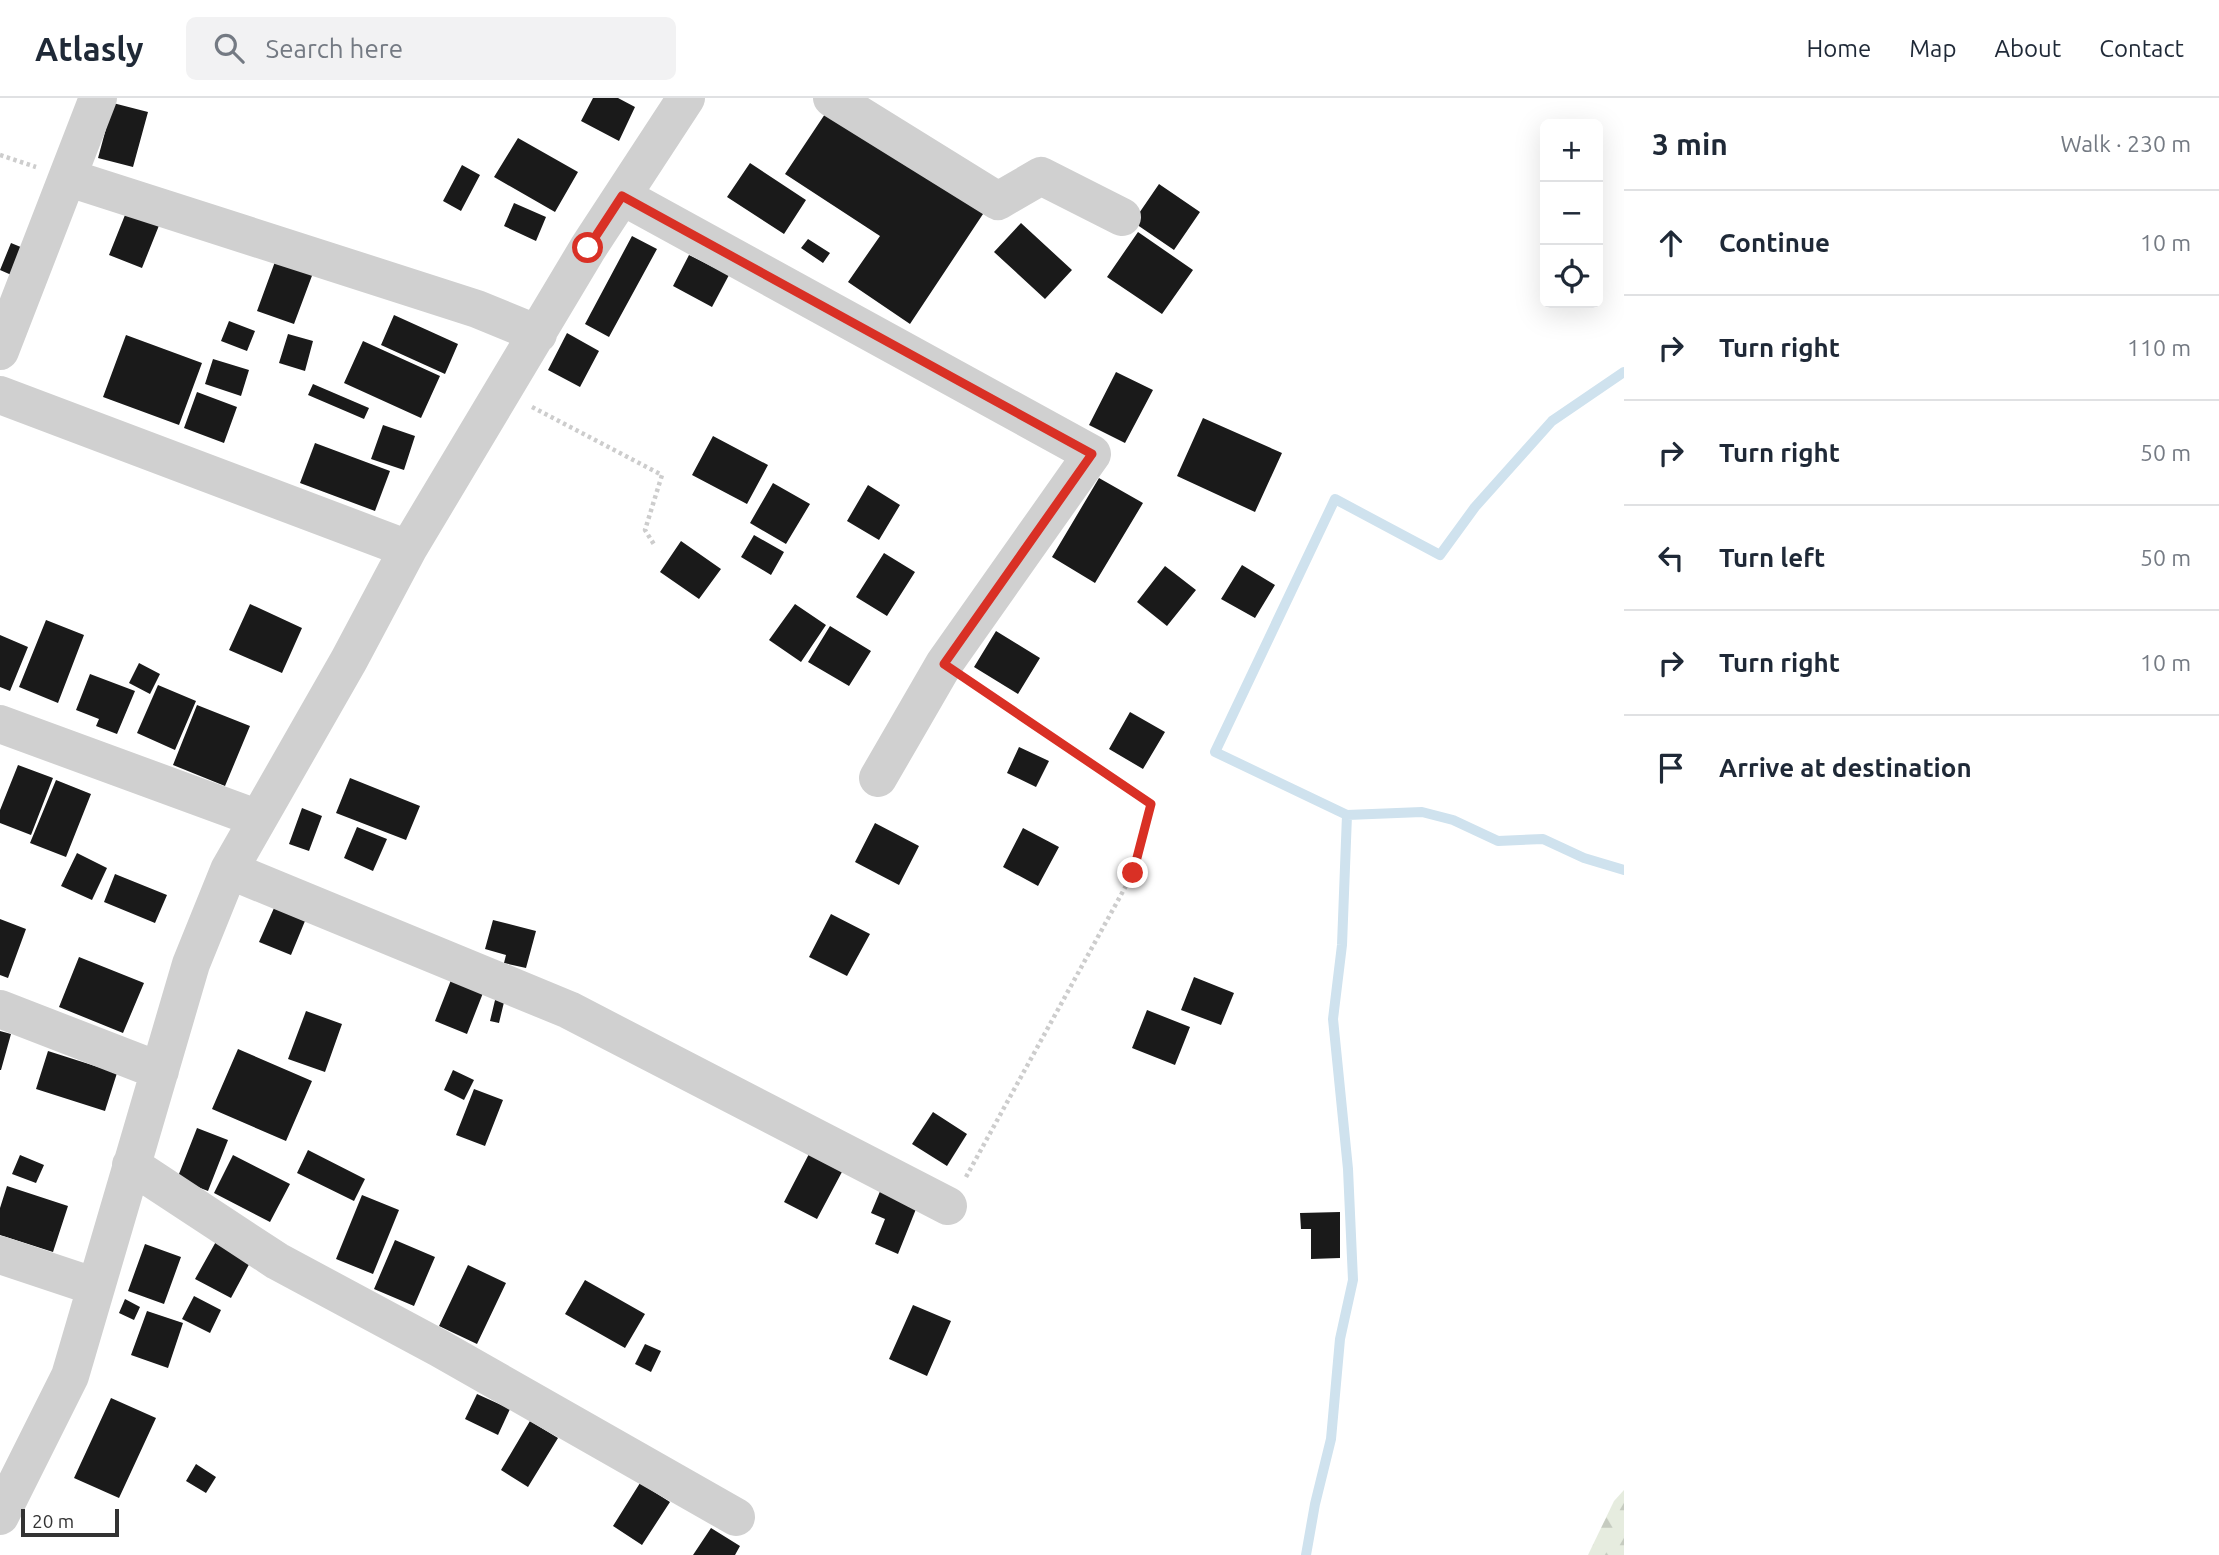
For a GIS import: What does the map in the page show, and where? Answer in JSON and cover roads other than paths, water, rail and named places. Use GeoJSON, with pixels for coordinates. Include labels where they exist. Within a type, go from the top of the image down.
{"type":"FeatureCollection","features":[{"type":"Feature","properties":{"kind":"street"},"geometry":{"type":"LineString","coordinates":[[0,351],[98,98]]}},
{"type":"Feature","properties":{"kind":"street"},"geometry":{"type":"LineString","coordinates":[[0,1516],[70,1376],[191,964],[229,870],[256,818],[349,660],[408,549],[622,196],[686,98]]}},
{"type":"Feature","properties":{"kind":"street"},"geometry":{"type":"LineString","coordinates":[[832,98],[998,201],[1041,176],[1122,217]]}},
{"type":"Feature","properties":{"kind":"street"},"geometry":{"type":"LineString","coordinates":[[69,178],[477,309],[538,334]]}},
{"type":"Feature","properties":{"kind":"street"},"geometry":{"type":"LineString","coordinates":[[622,196],[1092,454],[944,664],[878,778]]}},
{"type":"Feature","properties":{"kind":"street"},"geometry":{"type":"LineString","coordinates":[[0,395],[408,549]]}},
{"type":"Feature","properties":{"kind":"street"},"geometry":{"type":"LineString","coordinates":[[0,724],[256,818]]}},
{"type":"Feature","properties":{"kind":"street"},"geometry":{"type":"LineString","coordinates":[[229,870],[569,1010],[948,1206]]}},
{"type":"Feature","properties":{"kind":"street"},"geometry":{"type":"LineString","coordinates":[[0,1010],[160,1071]]}},
{"type":"Feature","properties":{"kind":"street"},"geometry":{"type":"LineString","coordinates":[[131,1165],[277,1261],[439,1348],[736,1517]]}},
{"type":"Feature","properties":{"kind":"street"},"geometry":{"type":"LineString","coordinates":[[0,1255],[96,1287]]}},
{"type":"Feature","properties":{"kind":"waterway"},"geometry":{"type":"LineString","coordinates":[[1306,1555],[1331,1439],[1340,1339],[1353,1280],[1348,1169],[1333,1019],[1342,945],[1347,815],[1215,752],[1335,499],[1440,555],[1475,507],[1552,421],[1624,372]]}},
{"type":"Feature","properties":{"kind":"waterway"},"geometry":{"type":"LineString","coordinates":[[1347,815],[1422,812],[1453,820],[1498,841],[1543,839],[1584,858],[1624,870]]}}]}
